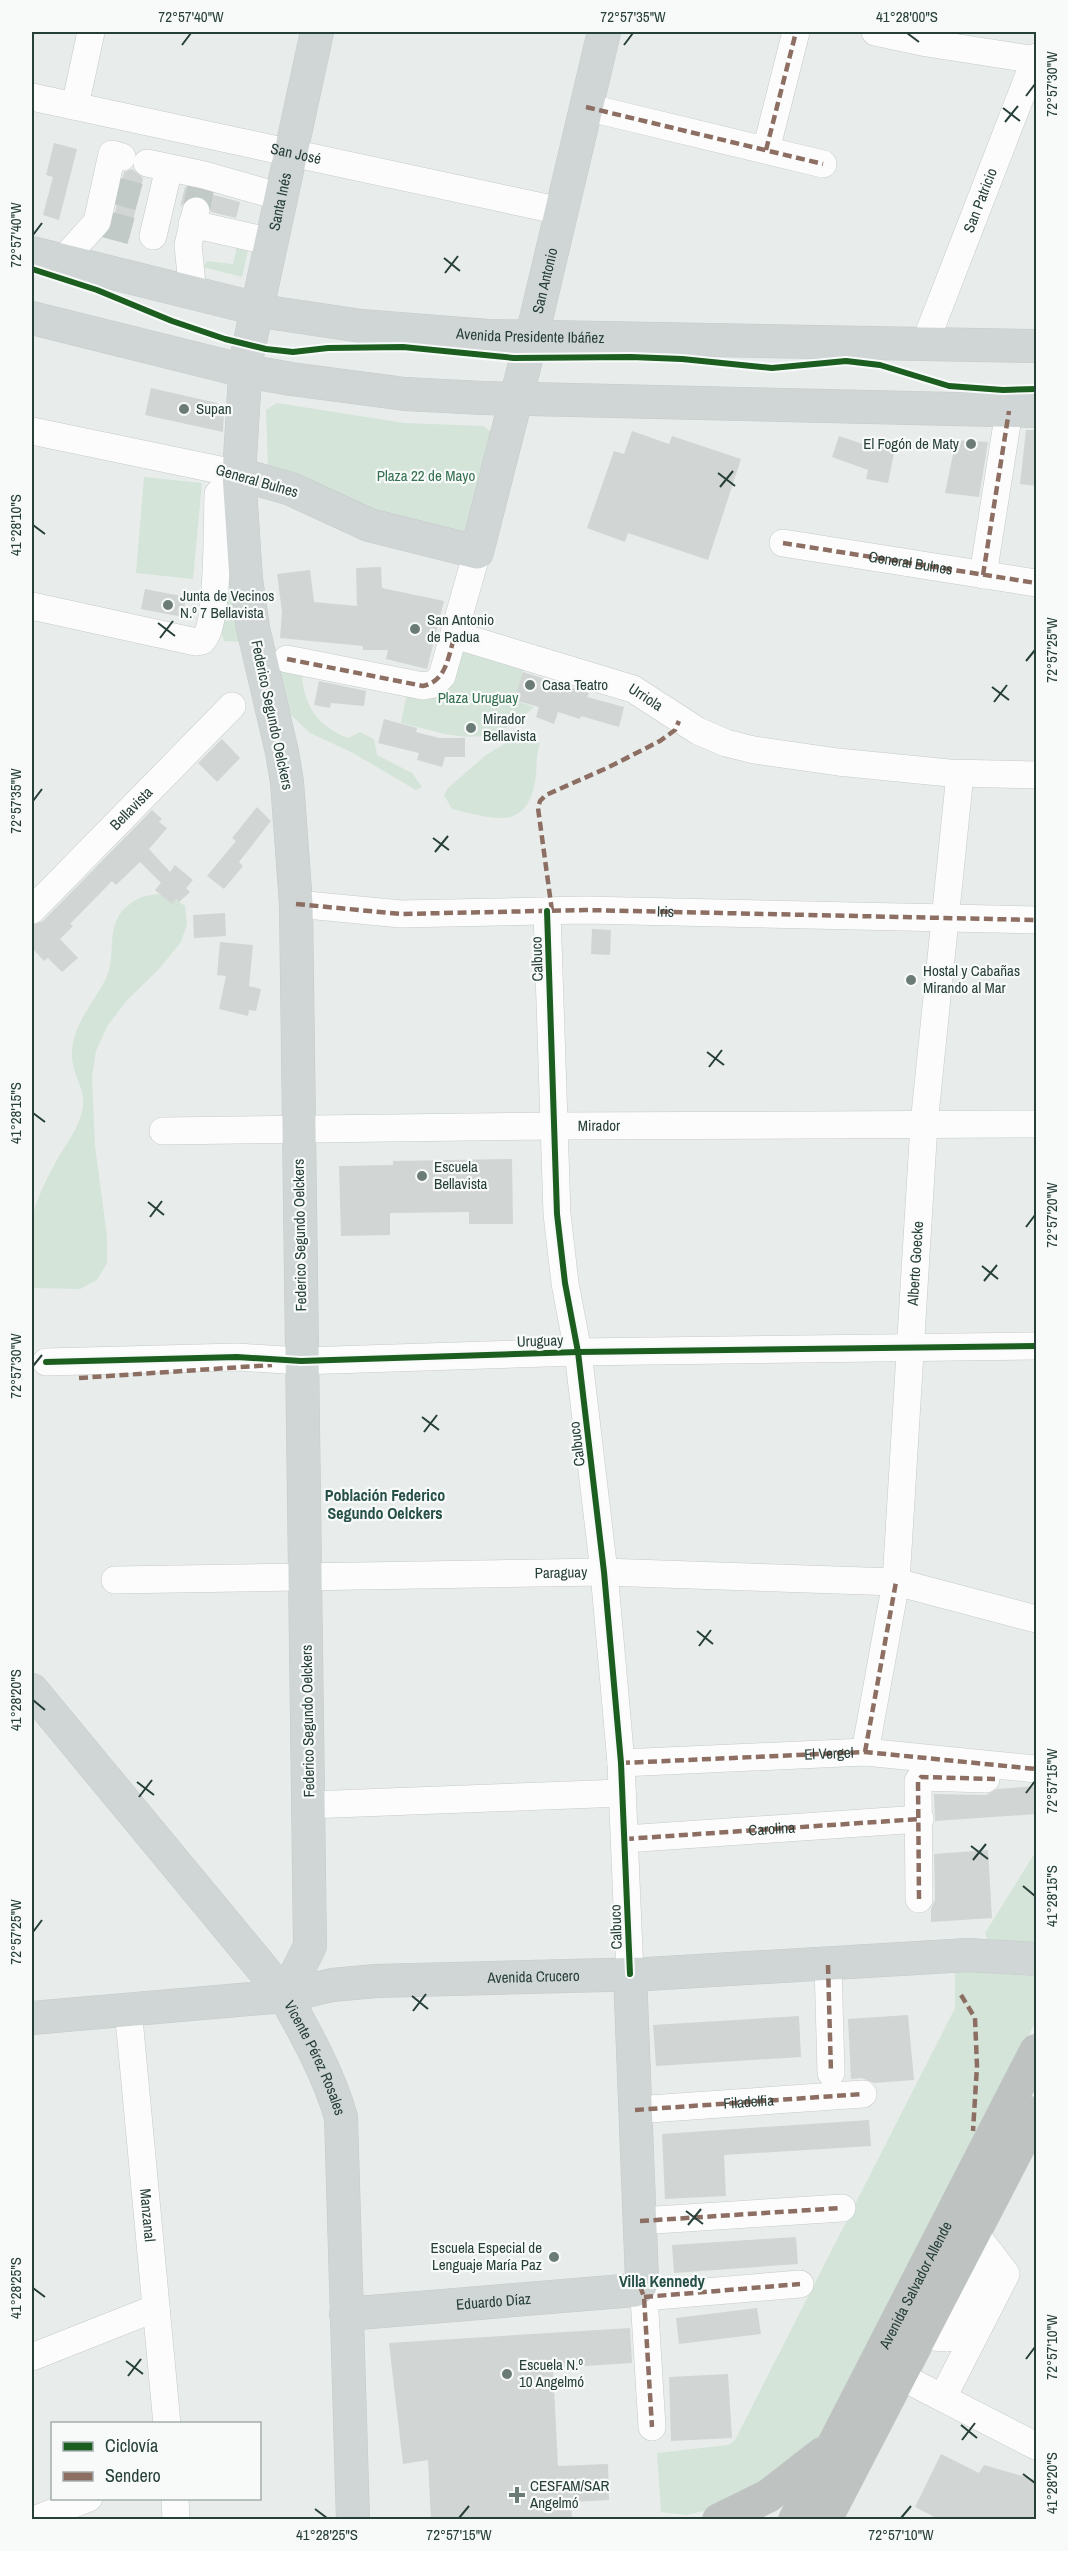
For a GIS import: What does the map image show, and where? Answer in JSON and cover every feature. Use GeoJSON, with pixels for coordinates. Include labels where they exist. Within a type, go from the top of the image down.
{"type":"FeatureCollection","features":[{"type":"Feature","properties":{"kind":"highway","name":"Avenida Salvador Allende"},"geometry":{"type":"LineString","coordinates":[[795,2520],[1036,2051]]}},
{"type":"Feature","properties":{"kind":"highway","name":"Avenida Salvador Allende"},"geometry":{"type":"LineString","coordinates":[[830,2515],[920,2336],[982,2243],[1036,2113]]}},
{"type":"Feature","properties":{"kind":"highway"},"geometry":{"type":"LineString","coordinates":[[719,2520],[768,2496],[835,2443]]}},
{"type":"Feature","properties":{"kind":"main road","name":"Santa Inés"},"geometry":{"type":"LineString","coordinates":[[244,371],[317,32]]}},
{"type":"Feature","properties":{"kind":"main road","name":"San Antonio"},"geometry":{"type":"LineString","coordinates":[[477,552],[532,336],[604,32]]}},
{"type":"Feature","properties":{"kind":"main road","name":"Avenida Presidente Ibáñez"},"geometry":{"type":"LineString","coordinates":[[47,257],[256,309],[326,321],[408,330],[488,336],[1036,346]]}},
{"type":"Feature","properties":{"kind":"main road"},"geometry":{"type":"LineString","coordinates":[[32,318],[244,371],[405,394],[516,399],[1023,411]]}},
{"type":"Feature","properties":{"kind":"main road","name":"Federico Segundo Oelckers"},"geometry":{"type":"LineString","coordinates":[[244,371],[239,474],[249,604],[287,782],[296,904],[310,1946],[285,1996]]}},
{"type":"Feature","properties":{"kind":"main road","name":"General Bulnes"},"geometry":{"type":"LineString","coordinates":[[239,474],[291,489],[369,525],[477,552]]}},
{"type":"Feature","properties":{"kind":"main road","name":"Vicente Pérez Rosales"},"geometry":{"type":"LineString","coordinates":[[32,1690],[285,1996],[317,2052],[331,2085],[341,2117],[353,2520]]}},
{"type":"Feature","properties":{"kind":"main road","name":"Avenida Crucero"},"geometry":{"type":"LineString","coordinates":[[32,2018],[285,1996],[332,1984],[376,1981],[630,1974],[828,1965],[968,1955],[1036,1959]]}},
{"type":"Feature","properties":{"kind":"main road","name":"Calbuco"},"geometry":{"type":"LineString","coordinates":[[630,1974],[642,2292]]}},
{"type":"Feature","properties":{"kind":"main road","name":"Eduardo Díaz"},"geometry":{"type":"LineString","coordinates":[[346,2314],[635,2290],[642,2292]]}},
{"type":"Feature","properties":{"kind":"street"},"geometry":{"type":"LineString","coordinates":[[75,106],[91,32]]}},
{"type":"Feature","properties":{"kind":"street"},"geometry":{"type":"LineString","coordinates":[[766,150],[796,32]]}},
{"type":"Feature","properties":{"kind":"street"},"geometry":{"type":"LineString","coordinates":[[875,32],[1036,59]]}},
{"type":"Feature","properties":{"kind":"street","name":"San Patricio"},"geometry":{"type":"LineString","coordinates":[[925,343],[1036,59]]}},
{"type":"Feature","properties":{"kind":"street","name":"San José"},"geometry":{"type":"LineString","coordinates":[[32,97],[561,211]]}},
{"type":"Feature","properties":{"kind":"street"},"geometry":{"type":"LineString","coordinates":[[586,107],[823,164]]}},
{"type":"Feature","properties":{"kind":"street"},"geometry":{"type":"LineString","coordinates":[[193,294],[196,208],[213,136]]}},
{"type":"Feature","properties":{"kind":"street"},"geometry":{"type":"LineString","coordinates":[[122,228],[129,194],[112,154],[146,162],[196,208],[272,242]]}},
{"type":"Feature","properties":{"kind":"street"},"geometry":{"type":"LineString","coordinates":[[122,228],[129,194],[146,162]]}},
{"type":"Feature","properties":{"kind":"street"},"geometry":{"type":"LineString","coordinates":[[47,257],[122,228],[196,208],[281,197]]}},
{"type":"Feature","properties":{"kind":"street"},"geometry":{"type":"LineString","coordinates":[[983,576],[1023,411]]}},
{"type":"Feature","properties":{"kind":"street","name":"General Bulnes"},"geometry":{"type":"LineString","coordinates":[[32,431],[239,474]]}},
{"type":"Feature","properties":{"kind":"street"},"geometry":{"type":"LineString","coordinates":[[32,606],[196,642],[202,641],[210,632],[213,614],[218,494],[239,474]]}},
{"type":"Feature","properties":{"kind":"street","name":"General Bulnes"},"geometry":{"type":"LineString","coordinates":[[783,543],[1036,584]]}},
{"type":"Feature","properties":{"kind":"street","name":"San Antonio"},"geometry":{"type":"LineString","coordinates":[[455,634],[477,552]]}},
{"type":"Feature","properties":{"kind":"street"},"geometry":{"type":"LineString","coordinates":[[287,659],[423,686],[434,684],[442,676],[455,634]]}},
{"type":"Feature","properties":{"kind":"street","name":"Urriola"},"geometry":{"type":"LineString","coordinates":[[455,634],[633,689],[658,703],[679,721],[726,743],[778,755],[960,774],[1036,776]]}},
{"type":"Feature","properties":{"kind":"street","name":"Bellavista"},"geometry":{"type":"LineString","coordinates":[[32,910],[232,706]]}},
{"type":"Feature","properties":{"kind":"street","name":"Alberto Goecke"},"geometry":{"type":"LineString","coordinates":[[865,1752],[896,1582],[924,1124],[960,774]]}},
{"type":"Feature","properties":{"kind":"street","name":"Iris"},"geometry":{"type":"LineString","coordinates":[[296,904],[401,914],[585,910],[946,916],[1036,920]]}},
{"type":"Feature","properties":{"kind":"street","name":"Calbuco"},"geometry":{"type":"LineString","coordinates":[[547,911],[558,1226],[565,1283],[578,1352],[604,1572],[621,1763],[630,1974]]}},
{"type":"Feature","properties":{"kind":"street","name":"Mirador"},"geometry":{"type":"LineString","coordinates":[[163,1131],[553,1126],[1036,1124]]}},
{"type":"Feature","properties":{"kind":"street","name":"Uruguay"},"geometry":{"type":"LineString","coordinates":[[45,1362],[237,1357],[301,1361],[578,1352],[1036,1347]]}},
{"type":"Feature","properties":{"kind":"street","name":"Uruguay"},"geometry":{"type":"LineString","coordinates":[[79,1378],[251,1368],[301,1361]]}},
{"type":"Feature","properties":{"kind":"street","name":"Paraguay"},"geometry":{"type":"LineString","coordinates":[[116,1580],[604,1572],[896,1582],[1036,1619]]}},
{"type":"Feature","properties":{"kind":"street","name":"El Vergel"},"geometry":{"type":"LineString","coordinates":[[621,1763],[865,1752],[1036,1769]]}},
{"type":"Feature","properties":{"kind":"street"},"geometry":{"type":"LineString","coordinates":[[919,1899],[918,1781],[921,1777],[995,1779]]}},
{"type":"Feature","properties":{"kind":"street"},"geometry":{"type":"LineString","coordinates":[[309,1804],[622,1793]]}},
{"type":"Feature","properties":{"kind":"street","name":"Carolina"},"geometry":{"type":"LineString","coordinates":[[625,1839],[920,1819]]}},
{"type":"Feature","properties":{"kind":"street"},"geometry":{"type":"LineString","coordinates":[[828,1965],[831,2073]]}},
{"type":"Feature","properties":{"kind":"street","name":"Manzanal"},"geometry":{"type":"LineString","coordinates":[[128,2008],[167,2422]]}},
{"type":"Feature","properties":{"kind":"street","name":"Filadelfia"},"geometry":{"type":"LineString","coordinates":[[635,2110],[863,2094]]}},
{"type":"Feature","properties":{"kind":"street"},"geometry":{"type":"LineString","coordinates":[[640,2221],[842,2208]]}},
{"type":"Feature","properties":{"kind":"street"},"geometry":{"type":"LineString","coordinates":[[943,2397],[1006,2274],[982,2243]]}},
{"type":"Feature","properties":{"kind":"street","name":"Eduardo Díaz"},"geometry":{"type":"LineString","coordinates":[[642,2292],[800,2284]]}},
{"type":"Feature","properties":{"kind":"street","name":"Calbuco"},"geometry":{"type":"LineString","coordinates":[[642,2292],[652,2427]]}},
{"type":"Feature","properties":{"kind":"street"},"geometry":{"type":"LineString","coordinates":[[32,2357],[156,2308]]}},
{"type":"Feature","properties":{"kind":"street"},"geometry":{"type":"LineString","coordinates":[[900,2376],[1036,2446]]}},
{"type":"Feature","properties":{"kind":"street"},"geometry":{"type":"LineString","coordinates":[[34,2520],[86,2500]]}},
{"type":"Feature","properties":{"kind":"street"},"geometry":{"type":"LineString","coordinates":[[174,2500],[176,2520]]}},
{"type":"Feature","properties":{"kind":"green space"},"geometry":{"type":"Polygon","coordinates":[[[250,241],[242,277],[203,267],[207,261],[233,264],[238,242],[250,241]]]}},
{"type":"Feature","properties":{"kind":"green space","name":"Plaza 22 de Mayo"},"geometry":{"type":"Polygon","coordinates":[[[277,403],[404,423],[484,426],[491,432],[467,530],[459,539],[369,514],[268,469],[266,410],[277,403]]]}},
{"type":"Feature","properties":{"kind":"green space"},"geometry":{"type":"Polygon","coordinates":[[[144,477],[202,483],[193,579],[136,573],[144,477]]]}},
{"type":"Feature","properties":{"kind":"green space"},"geometry":{"type":"Polygon","coordinates":[[[225,495],[245,642],[224,641],[222,634],[225,495]]]}},
{"type":"Feature","properties":{"kind":"green space","name":"Plaza Uruguay"},"geometry":{"type":"Polygon","coordinates":[[[456,649],[526,663],[514,700],[534,707],[501,730],[471,737],[439,733],[401,723],[407,692],[456,649]]]}},
{"type":"Feature","properties":{"kind":"green space"},"geometry":{"type":"Polygon","coordinates":[[[281,666],[302,675],[306,697],[321,722],[348,738],[360,732],[374,739],[377,755],[412,773],[422,787],[416,790],[353,753],[310,733],[288,712],[276,675],[281,666]]]}},
{"type":"Feature","properties":{"kind":"green space"},"geometry":{"type":"Polygon","coordinates":[[[521,734],[540,743],[532,794],[526,806],[517,814],[507,818],[482,816],[452,809],[444,795],[448,788],[486,755],[521,734]]]}},
{"type":"Feature","properties":{"kind":"green space"},"geometry":{"type":"Polygon","coordinates":[[[159,894],[175,899],[185,906],[187,924],[181,942],[159,969],[127,1000],[108,1025],[96,1051],[92,1076],[95,1146],[107,1236],[107,1263],[97,1280],[80,1289],[32,1288],[30,1240],[33,1215],[44,1185],[82,1112],[83,1097],[72,1061],[76,1033],[110,968],[113,934],[118,917],[135,900],[159,894]]]}},
{"type":"Feature","properties":{"kind":"green space"},"geometry":{"type":"Polygon","coordinates":[[[1036,1851],[1036,1944],[987,1939],[985,1933],[1036,1851]]]}},
{"type":"Feature","properties":{"kind":"green space"},"geometry":{"type":"Polygon","coordinates":[[[955,1971],[1036,1976],[1036,2021],[821,2439],[795,2467],[712,2509],[687,2515],[661,2512],[657,2453],[728,2445],[735,2440],[955,2008],[955,1971]]]}},
{"type":"Feature","properties":{"kind":"building"},"geometry":{"type":"Polygon","coordinates":[[[54,143],[77,149],[59,220],[43,215],[53,177],[46,175],[54,143]]]}},
{"type":"Feature","properties":{"kind":"building"},"geometry":{"type":"Polygon","coordinates":[[[132,169],[143,178],[129,239],[108,234],[124,172],[132,169]]]}},
{"type":"Feature","properties":{"kind":"building"},"geometry":{"type":"Polygon","coordinates":[[[185,187],[240,202],[236,218],[211,212],[207,200],[199,196],[191,196],[180,207],[185,187]]]}},
{"type":"Feature","properties":{"kind":"building","name":"Supan"},"geometry":{"type":"Polygon","coordinates":[[[151,388],[217,403],[224,412],[223,432],[145,415],[151,388]]]}},
{"type":"Feature","properties":{"kind":"building"},"geometry":{"type":"Polygon","coordinates":[[[1026,430],[1036,430],[1036,486],[1020,484],[1026,430]]]}},
{"type":"Feature","properties":{"kind":"building"},"geometry":{"type":"Polygon","coordinates":[[[632,431],[669,444],[672,436],[741,459],[708,560],[628,533],[625,542],[587,528],[614,451],[624,454],[632,431]]]}},
{"type":"Feature","properties":{"kind":"building"},"geometry":{"type":"Polygon","coordinates":[[[839,436],[878,449],[879,441],[896,443],[888,483],[866,479],[868,470],[832,457],[839,436]]]}},
{"type":"Feature","properties":{"kind":"building"},"geometry":{"type":"Polygon","coordinates":[[[956,440],[988,442],[979,497],[945,493],[956,440]]]}},
{"type":"Feature","properties":{"kind":"building"},"geometry":{"type":"Polygon","coordinates":[[[381,567],[382,588],[444,601],[427,669],[386,659],[388,650],[363,650],[363,646],[280,638],[282,612],[277,574],[310,570],[314,602],[357,606],[356,568],[381,567]]]}},
{"type":"Feature","properties":{"kind":"building","name":"Junta de Vecinos N.º 7 Bellavista"},"geometry":{"type":"Polygon","coordinates":[[[145,589],[186,597],[183,617],[141,609],[145,589]]]}},
{"type":"Feature","properties":{"kind":"building"},"geometry":{"type":"Polygon","coordinates":[[[523,672],[589,693],[587,697],[624,707],[619,727],[558,712],[554,724],[536,717],[539,707],[514,700],[523,672]]]}},
{"type":"Feature","properties":{"kind":"building"},"geometry":{"type":"Polygon","coordinates":[[[319,681],[366,691],[364,706],[331,703],[330,708],[314,705],[319,681]]]}},
{"type":"Feature","properties":{"kind":"building"},"geometry":{"type":"Polygon","coordinates":[[[384,719],[417,728],[416,732],[439,738],[465,738],[465,757],[445,757],[442,767],[417,760],[419,753],[378,743],[384,719]]]}},
{"type":"Feature","properties":{"kind":"building"},"geometry":{"type":"Polygon","coordinates":[[[222,739],[240,758],[217,782],[198,763],[222,739]]]}},
{"type":"Feature","properties":{"kind":"building"},"geometry":{"type":"Polygon","coordinates":[[[257,807],[271,821],[239,862],[243,866],[224,889],[207,876],[236,841],[232,838],[257,807]]]}},
{"type":"Feature","properties":{"kind":"building"},"geometry":{"type":"Polygon","coordinates":[[[152,810],[162,819],[159,822],[167,828],[149,849],[170,872],[175,865],[193,880],[186,888],[190,892],[179,902],[176,899],[172,904],[155,890],[161,883],[140,862],[116,885],[112,881],[70,924],[73,926],[60,939],[78,958],[62,972],[48,958],[44,961],[32,948],[32,925],[43,921],[152,810]]]}},
{"type":"Feature","properties":{"kind":"building"},"geometry":{"type":"Polygon","coordinates":[[[225,913],[226,936],[194,938],[193,915],[225,913]]]}},
{"type":"Feature","properties":{"kind":"building"},"geometry":{"type":"Polygon","coordinates":[[[592,929],[611,930],[610,955],[591,954],[592,929]]]}},
{"type":"Feature","properties":{"kind":"building"},"geometry":{"type":"Polygon","coordinates":[[[220,942],[253,945],[249,986],[261,989],[256,1011],[249,1010],[248,1016],[219,1009],[226,976],[217,975],[220,942]]]}},
{"type":"Feature","properties":{"kind":"building"},"geometry":{"type":"Polygon","coordinates":[[[512,1159],[513,1224],[469,1224],[469,1212],[390,1213],[390,1235],[341,1236],[339,1166],[393,1165],[393,1161],[512,1159]]]}},
{"type":"Feature","properties":{"kind":"building"},"geometry":{"type":"Polygon","coordinates":[[[1036,1786],[1036,1814],[935,1821],[934,1794],[986,1795],[997,1789],[1036,1786]]]}},
{"type":"Feature","properties":{"kind":"building"},"geometry":{"type":"Polygon","coordinates":[[[988,1850],[992,1918],[931,1922],[931,1909],[935,1899],[934,1854],[988,1850]]]}},
{"type":"Feature","properties":{"kind":"building"},"geometry":{"type":"Polygon","coordinates":[[[908,2015],[914,2080],[874,2083],[862,2078],[851,2079],[848,2019],[908,2015]]]}},
{"type":"Feature","properties":{"kind":"building"},"geometry":{"type":"Polygon","coordinates":[[[799,2016],[801,2057],[656,2066],[653,2025],[799,2016]]]}},
{"type":"Feature","properties":{"kind":"building"},"geometry":{"type":"Polygon","coordinates":[[[869,2120],[871,2146],[724,2155],[726,2196],[665,2199],[662,2134],[869,2120]]]}},
{"type":"Feature","properties":{"kind":"building"},"geometry":{"type":"Polygon","coordinates":[[[796,2237],[798,2264],[674,2273],[672,2245],[796,2237]]]}},
{"type":"Feature","properties":{"kind":"building"},"geometry":{"type":"Polygon","coordinates":[[[757,2308],[761,2334],[679,2344],[676,2318],[757,2308]]]}},
{"type":"Feature","properties":{"kind":"building"},"geometry":{"type":"Polygon","coordinates":[[[630,2328],[632,2363],[553,2368],[558,2466],[608,2464],[609,2500],[571,2502],[572,2520],[431,2520],[428,2460],[403,2464],[389,2343],[630,2328]]]}},
{"type":"Feature","properties":{"kind":"building"},"geometry":{"type":"Polygon","coordinates":[[[728,2374],[732,2438],[671,2441],[669,2377],[728,2374]]]}},
{"type":"Feature","properties":{"kind":"building"},"geometry":{"type":"Polygon","coordinates":[[[941,2454],[979,2473],[984,2465],[1036,2480],[1036,2520],[940,2520],[915,2507],[941,2454]]]}},
{"type":"Feature","properties":{"kind":"tunnel"},"geometry":{"type":"LineString","coordinates":[[196,211],[201,186]]}},
{"type":"Feature","properties":{"kind":"tunnel"},"geometry":{"type":"LineString","coordinates":[[114,190],[139,197]]}},
{"type":"Feature","properties":{"kind":"tunnel"},"geometry":{"type":"LineString","coordinates":[[105,224],[131,231]]}},
{"type":"Feature","properties":{"kind":"marked path"},"geometry":{"type":"LineString","coordinates":[[766,150],[796,32]]}},
{"type":"Feature","properties":{"kind":"marked path"},"geometry":{"type":"LineString","coordinates":[[586,107],[823,164]]}},
{"type":"Feature","properties":{"kind":"marked path"},"geometry":{"type":"LineString","coordinates":[[983,575],[1009,411]]}},
{"type":"Feature","properties":{"kind":"marked path"},"geometry":{"type":"LineString","coordinates":[[783,543],[1036,583]]}},
{"type":"Feature","properties":{"kind":"marked path"},"geometry":{"type":"LineString","coordinates":[[287,659],[423,686],[437,679],[442,673],[455,635]]}},
{"type":"Feature","properties":{"kind":"marked path"},"geometry":{"type":"LineString","coordinates":[[552,911],[538,808],[540,801],[546,795],[660,741],[675,730],[679,721]]}},
{"type":"Feature","properties":{"kind":"marked path"},"geometry":{"type":"LineString","coordinates":[[296,904],[401,914],[585,910],[1036,920]]}},
{"type":"Feature","properties":{"kind":"marked path"},"geometry":{"type":"LineString","coordinates":[[79,1378],[272,1365]]}},
{"type":"Feature","properties":{"kind":"marked path"},"geometry":{"type":"LineString","coordinates":[[865,1752],[896,1582]]}},
{"type":"Feature","properties":{"kind":"marked path"},"geometry":{"type":"LineString","coordinates":[[621,1763],[865,1752],[1036,1769]]}},
{"type":"Feature","properties":{"kind":"marked path"},"geometry":{"type":"LineString","coordinates":[[919,1899],[918,1781],[921,1777],[995,1779]]}},
{"type":"Feature","properties":{"kind":"marked path"},"geometry":{"type":"LineString","coordinates":[[625,1839],[920,1819]]}},
{"type":"Feature","properties":{"kind":"marked path"},"geometry":{"type":"LineString","coordinates":[[828,1965],[831,2073]]}},
{"type":"Feature","properties":{"kind":"marked path"},"geometry":{"type":"LineString","coordinates":[[961,1995],[975,2018],[977,2066],[973,2131]]}},
{"type":"Feature","properties":{"kind":"marked path"},"geometry":{"type":"LineString","coordinates":[[635,2110],[863,2094]]}},
{"type":"Feature","properties":{"kind":"marked path"},"geometry":{"type":"LineString","coordinates":[[640,2221],[842,2208]]}},
{"type":"Feature","properties":{"kind":"marked path"},"geometry":{"type":"LineString","coordinates":[[644,2297],[800,2284]]}},
{"type":"Feature","properties":{"kind":"marked path"},"geometry":{"type":"LineString","coordinates":[[640,2286],[644,2297],[652,2427]]}},
{"type":"Feature","properties":{"kind":"cycle path"},"geometry":{"type":"LineString","coordinates":[[32,269],[97,290],[172,321],[225,339],[266,349],[293,352],[328,348],[403,347],[514,358],[631,357],[682,359],[772,368],[846,361],[880,365],[949,386],[1003,390],[1036,389]]}},
{"type":"Feature","properties":{"kind":"cycle path"},"geometry":{"type":"LineString","coordinates":[[547,911],[557,1214],[565,1283],[578,1352],[604,1572],[621,1763],[630,1974]]}},
{"type":"Feature","properties":{"kind":"cycle path"},"geometry":{"type":"LineString","coordinates":[[46,1362],[237,1357],[301,1361],[578,1352],[1036,1346]]}},
{"type":"Feature","properties":{"kind":"place","name":"Supan"},"geometry":{"type":"Point","coordinates":[184,409]}},
{"type":"Feature","properties":{"kind":"place","name":"El Fogón de Maty"},"geometry":{"type":"Point","coordinates":[971,444]}},
{"type":"Feature","properties":{"kind":"place","name":"Junta de Vecinos N.º 7 Bellavista"},"geometry":{"type":"Point","coordinates":[168,605]}},
{"type":"Feature","properties":{"kind":"place","name":"San Antonio de Padua"},"geometry":{"type":"Point","coordinates":[415,629]}},
{"type":"Feature","properties":{"kind":"place","name":"Casa Teatro"},"geometry":{"type":"Point","coordinates":[530,685]}},
{"type":"Feature","properties":{"kind":"place","name":"Mirador Bellavista"},"geometry":{"type":"Point","coordinates":[471,728]}},
{"type":"Feature","properties":{"kind":"place","name":"Hostal y Cabañas Mirando al Mar"},"geometry":{"type":"Point","coordinates":[911,980]}},
{"type":"Feature","properties":{"kind":"place","name":"Escuela Bellavista"},"geometry":{"type":"Point","coordinates":[422,1176]}},
{"type":"Feature","properties":{"kind":"place","name":"Escuela Especial de Lenguaje María Paz"},"geometry":{"type":"Point","coordinates":[554,2257]}},
{"type":"Feature","properties":{"kind":"place","name":"Escuela N.º 10 Angelmó"},"geometry":{"type":"Point","coordinates":[507,2374]}},
{"type":"Feature","properties":{"kind":"place","name":"CESFAM/SAR Angelmó"},"geometry":{"type":"Point","coordinates":[517,2495]}},
{"type":"Feature","properties":{"kind":"district","name":"Población Federico Segundo Oelckers"},"geometry":{"type":"Point","coordinates":[385,1504]}},
{"type":"Feature","properties":{"kind":"district","name":"Villa Kennedy"},"geometry":{"type":"Point","coordinates":[662,2281]}}]}
